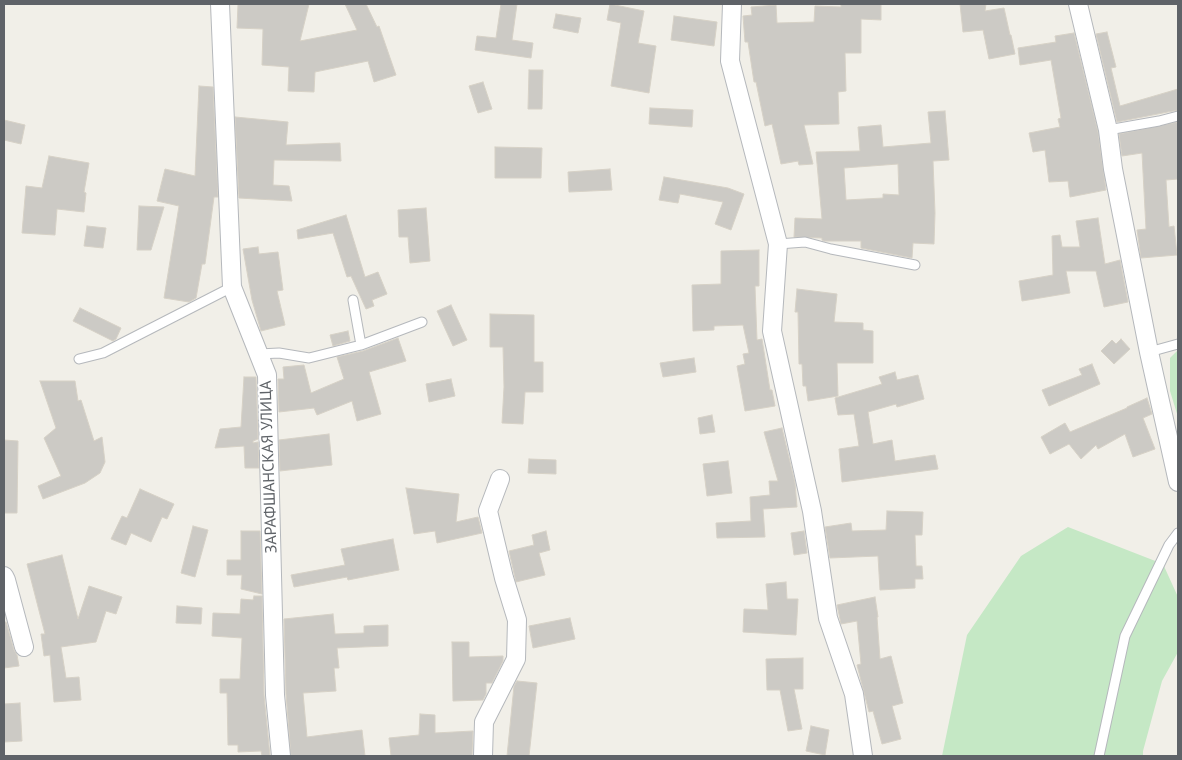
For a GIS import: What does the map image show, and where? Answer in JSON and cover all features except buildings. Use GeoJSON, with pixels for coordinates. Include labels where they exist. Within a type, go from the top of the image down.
{"type":"FeatureCollection","features":[{"type":"Feature","properties":{"kind":"street","name":"ЗАРАФШАНСКАЯ УЛИЦА"},"geometry":{"type":"LineString","coordinates":[[220,4],[232,287],[267,375],[275,695],[281,756]]}},
{"type":"Feature","properties":{"kind":"street"},"geometry":{"type":"LineString","coordinates":[[732,4],[730,61],[778,244],[772,331],[812,511],[828,618],[854,694],[863,756]]}},
{"type":"Feature","properties":{"kind":"street"},"geometry":{"type":"LineString","coordinates":[[1078,4],[1108,130],[1113,169],[1149,352],[1178,482]]}},
{"type":"Feature","properties":{"kind":"street"},"geometry":{"type":"LineString","coordinates":[[483,756],[484,722],[516,659],[517,620],[504,578],[488,511],[500,479]]}},
{"type":"Feature","properties":{"kind":"street"},"geometry":{"type":"LineString","coordinates":[[4,576],[24,647]]}},
{"type":"Feature","properties":{"kind":"lane"},"geometry":{"type":"LineString","coordinates":[[1108,130],[1178,116]]}},
{"type":"Feature","properties":{"kind":"lane"},"geometry":{"type":"LineString","coordinates":[[778,244],[805,242],[831,249],[915,265]]}},
{"type":"Feature","properties":{"kind":"lane"},"geometry":{"type":"LineString","coordinates":[[79,359],[103,353],[232,287]]}},
{"type":"Feature","properties":{"kind":"lane"},"geometry":{"type":"LineString","coordinates":[[353,300],[361,345]]}},
{"type":"Feature","properties":{"kind":"lane"},"geometry":{"type":"LineString","coordinates":[[259,354],[279,353],[309,358],[361,345],[422,322]]}},
{"type":"Feature","properties":{"kind":"lane"},"geometry":{"type":"LineString","coordinates":[[1149,352],[1178,344]]}},
{"type":"Feature","properties":{"kind":"lane"},"geometry":{"type":"LineString","coordinates":[[1099,756],[1125,636],[1169,545],[1178,533]]}},
{"type":"Feature","properties":{"kind":"green space"},"geometry":{"type":"Polygon","coordinates":[[[1178,350],[1178,417],[1170,391],[1170,358],[1178,350]]]}},
{"type":"Feature","properties":{"kind":"green space"},"geometry":{"type":"Polygon","coordinates":[[[1068,527],[1163,564],[1178,597],[1178,652],[1162,681],[1143,756],[942,756],[967,635],[1021,556],[1068,527]]]}}]}
